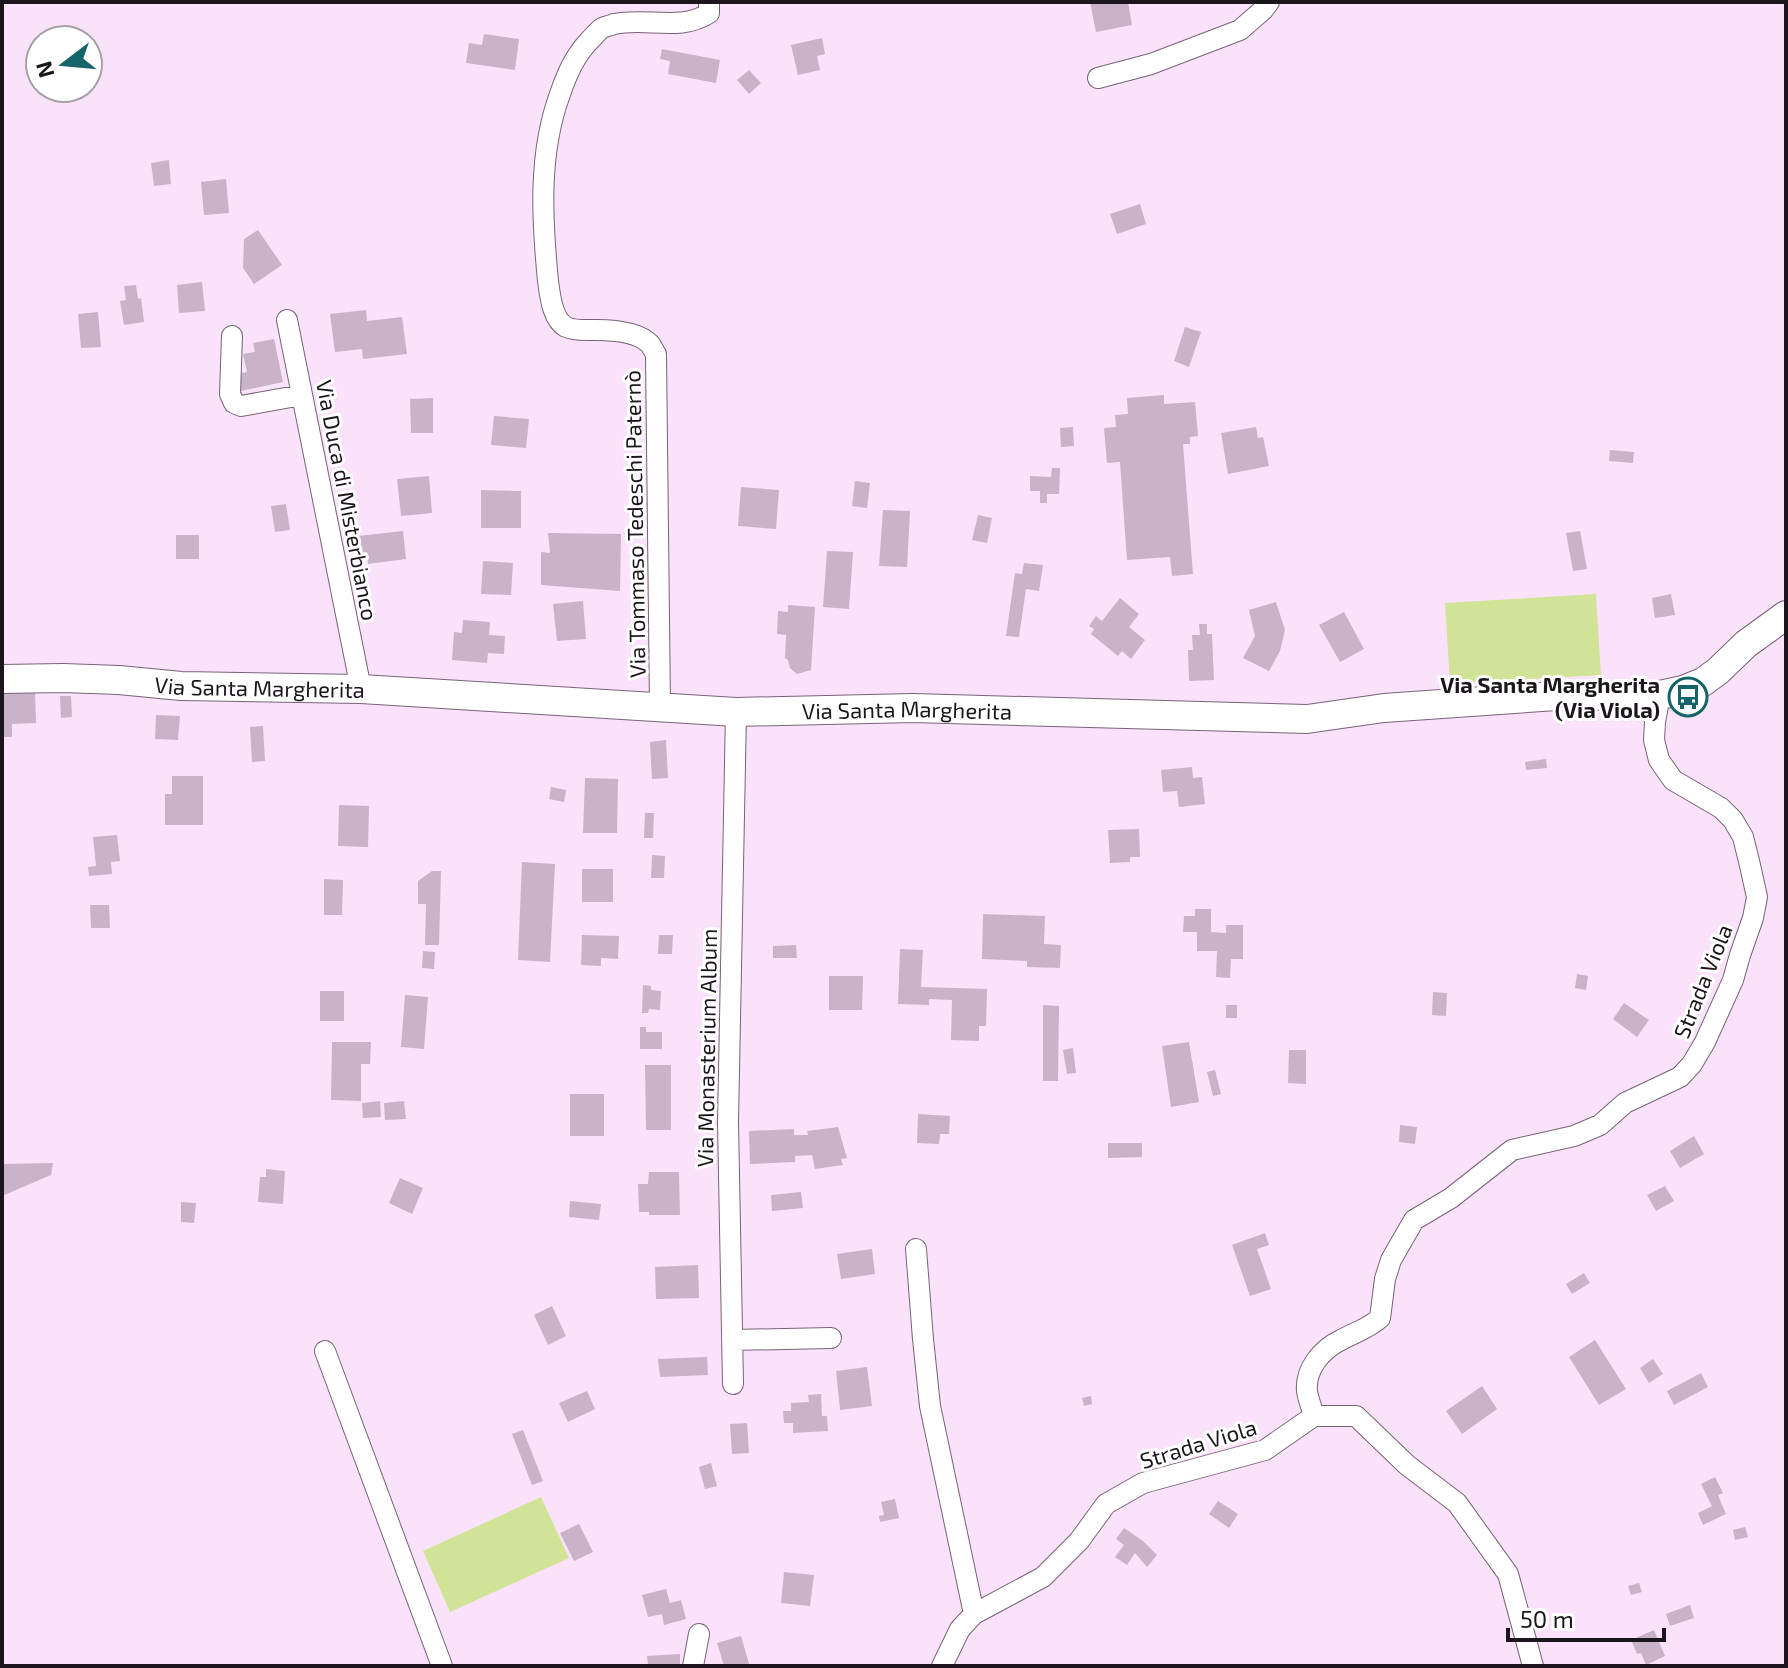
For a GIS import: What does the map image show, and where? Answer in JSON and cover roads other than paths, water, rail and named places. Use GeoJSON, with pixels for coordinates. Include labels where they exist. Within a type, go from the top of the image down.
{"type":"FeatureCollection","features":[{"type":"Feature","properties":{"kind":"street","name":"Via Tommaso Tedeschi Paternò"},"geometry":{"type":"LineString","coordinates":[[660,706],[656,354],[651,344],[639,337],[608,330],[567,328],[560,321],[550,297],[548,281],[544,176],[546,143],[551,117],[570,66],[603,27],[622,22],[697,21],[709,13],[709,2]]}},
{"type":"Feature","properties":{"kind":"street"},"geometry":{"type":"LineString","coordinates":[[1098,78],[1151,64],[1240,30],[1269,2]]}},
{"type":"Feature","properties":{"kind":"street","name":"Via Duca di Misterbianco"},"geometry":{"type":"LineString","coordinates":[[287,320],[361,689]]}},
{"type":"Feature","properties":{"kind":"street"},"geometry":{"type":"LineString","coordinates":[[232,336],[230,394],[234,403],[241,406],[302,395]]}},
{"type":"Feature","properties":{"kind":"street","name":"Via Santa Margherita"},"geometry":{"type":"LineString","coordinates":[[2,679],[63,678],[181,686],[361,689],[736,712],[913,708],[1307,719],[1384,708],[1556,696],[1660,695],[1703,682],[1746,644],[1786,615]]}},
{"type":"Feature","properties":{"kind":"street","name":"Strada Viola"},"geometry":{"type":"LineString","coordinates":[[942,1666],[960,1629],[974,1614],[1043,1577],[1079,1541],[1106,1504],[1143,1483],[1265,1450],[1314,1416],[1307,1391],[1309,1375],[1321,1353],[1380,1318],[1391,1260],[1414,1220],[1451,1198],[1512,1150],[1574,1136],[1600,1125],[1625,1103],[1680,1077],[1692,1064],[1733,980],[1757,897],[1743,837],[1733,820],[1721,808],[1673,780],[1659,760],[1654,740],[1660,695]]}},
{"type":"Feature","properties":{"kind":"street","name":"Via Monasterium Album"},"geometry":{"type":"LineString","coordinates":[[733,1384],[728,1122],[736,712]]}},
{"type":"Feature","properties":{"kind":"street"},"geometry":{"type":"LineString","coordinates":[[916,1249],[930,1406],[974,1614]]}},
{"type":"Feature","properties":{"kind":"street"},"geometry":{"type":"LineString","coordinates":[[732,1340],[831,1338]]}},
{"type":"Feature","properties":{"kind":"street"},"geometry":{"type":"LineString","coordinates":[[325,1351],[442,1666]]}},
{"type":"Feature","properties":{"kind":"street"},"geometry":{"type":"LineString","coordinates":[[1314,1416],[1356,1416],[1407,1465],[1457,1503],[1508,1574],[1533,1666]]}},
{"type":"Feature","properties":{"kind":"street"},"geometry":{"type":"LineString","coordinates":[[693,1666],[699,1634]]}},
{"type":"Feature","properties":{"kind":"place","name":"Via Santa Margherita (Via Viola)"},"geometry":{"type":"Point","coordinates":[1688,697]}}]}
